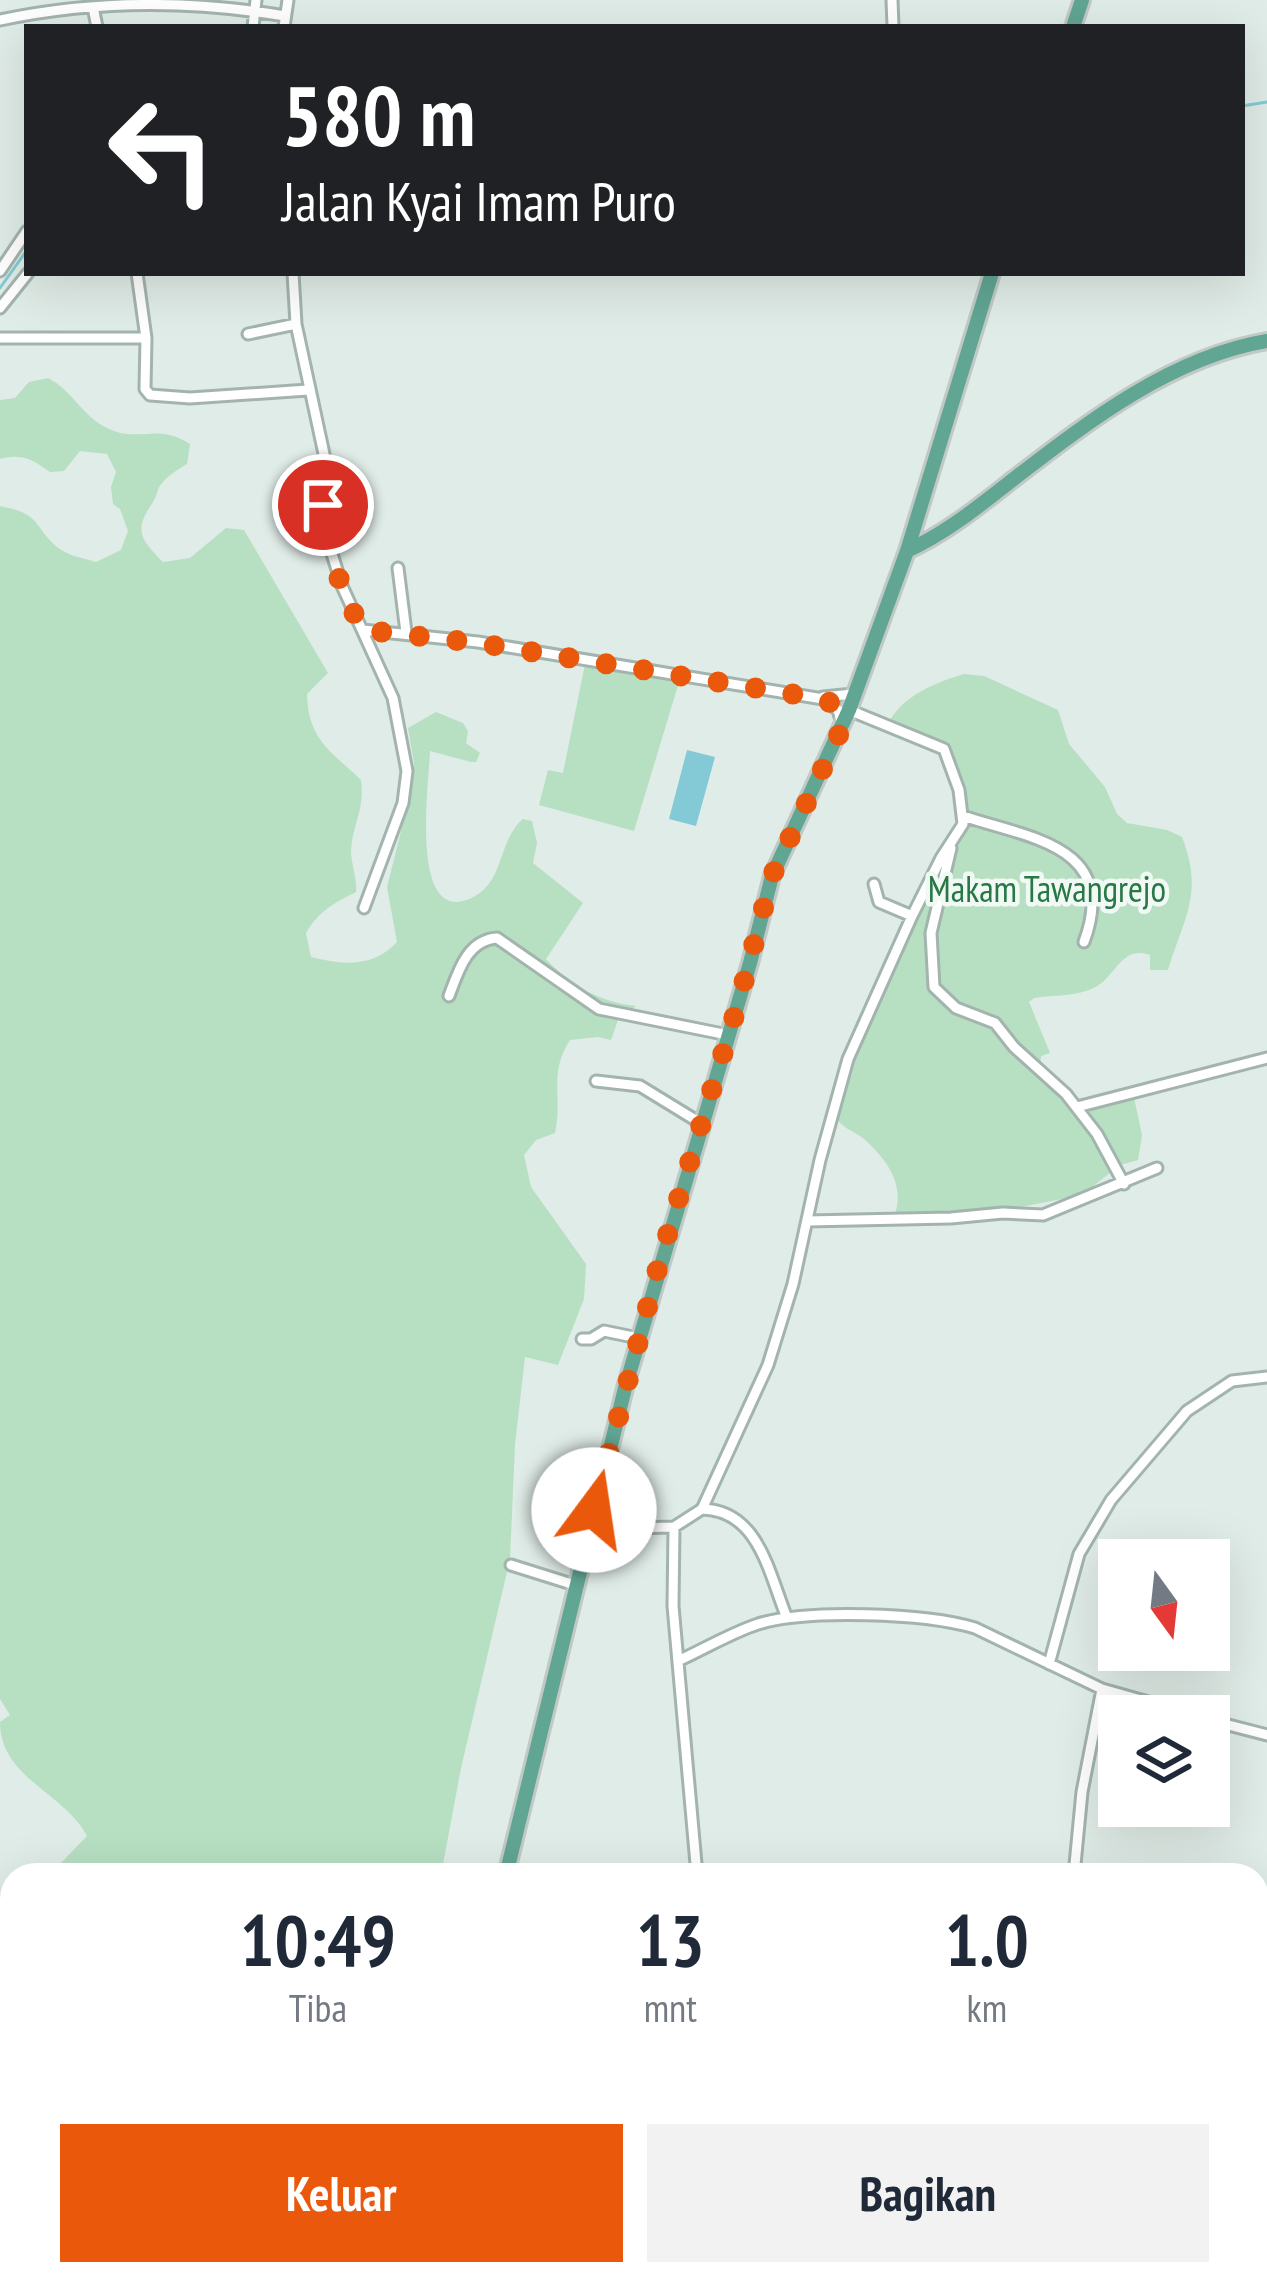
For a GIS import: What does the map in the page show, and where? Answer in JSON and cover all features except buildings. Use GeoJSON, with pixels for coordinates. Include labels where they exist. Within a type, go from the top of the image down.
{"type":"FeatureCollection","features":[{"type":"Feature","properties":{"kind":"main road"},"geometry":{"type":"LineString","coordinates":[[509,1863],[638,1338],[772,876],[842,728],[907,551],[991,276]]}},
{"type":"Feature","properties":{"kind":"main road"},"geometry":{"type":"LineString","coordinates":[[907,551],[946,532],[1085,426],[1137,393],[1208,359],[1267,341]]}},
{"type":"Feature","properties":{"kind":"street"},"geometry":{"type":"LineString","coordinates":[[0,20],[39,11],[176,2],[256,7],[285,21],[288,0]]}},
{"type":"Feature","properties":{"kind":"street"},"geometry":{"type":"LineString","coordinates":[[93,7],[96,24]]}},
{"type":"Feature","properties":{"kind":"street"},"geometry":{"type":"LineString","coordinates":[[0,272],[6,253]]}},
{"type":"Feature","properties":{"kind":"street"},"geometry":{"type":"LineString","coordinates":[[0,308],[26,276]]}},
{"type":"Feature","properties":{"kind":"street"},"geometry":{"type":"LineString","coordinates":[[137,276],[146,338],[145,389],[155,396],[308,390]]}},
{"type":"Feature","properties":{"kind":"street"},"geometry":{"type":"LineString","coordinates":[[293,276],[296,324],[324,454],[324,528],[342,586],[397,711],[407,771],[404,803],[364,908]]}},
{"type":"Feature","properties":{"kind":"street"},"geometry":{"type":"LineString","coordinates":[[248,334],[296,324]]}},
{"type":"Feature","properties":{"kind":"street"},"geometry":{"type":"LineString","coordinates":[[0,338],[146,338]]}},
{"type":"Feature","properties":{"kind":"street"},"geometry":{"type":"LineString","coordinates":[[398,568],[406,632]]}},
{"type":"Feature","properties":{"kind":"street"},"geometry":{"type":"LineString","coordinates":[[363,630],[406,632],[851,702],[940,746],[950,760],[964,816],[962,828],[940,858],[912,916],[842,1076],[775,1348],[702,1509],[674,1527],[629,1528],[584,1551]]}},
{"type":"Feature","properties":{"kind":"street"},"geometry":{"type":"LineString","coordinates":[[814,698],[834,706],[842,717],[842,728]]}},
{"type":"Feature","properties":{"kind":"street"},"geometry":{"type":"LineString","coordinates":[[964,816],[1022,830],[1072,858],[1085,877],[1091,903],[1084,942]]}},
{"type":"Feature","properties":{"kind":"street"},"geometry":{"type":"LineString","coordinates":[[953,843],[931,933],[934,987],[956,1008],[995,1023],[1077,1107],[1124,1184]]}},
{"type":"Feature","properties":{"kind":"street"},"geometry":{"type":"LineString","coordinates":[[874,884],[879,902],[912,916]]}},
{"type":"Feature","properties":{"kind":"street"},"geometry":{"type":"LineString","coordinates":[[449,996],[476,945],[497,938],[599,1009],[728,1035]]}},
{"type":"Feature","properties":{"kind":"street"},"geometry":{"type":"LineString","coordinates":[[1077,1107],[1267,1058]]}},
{"type":"Feature","properties":{"kind":"street"},"geometry":{"type":"LineString","coordinates":[[596,1081],[640,1086],[703,1124]]}},
{"type":"Feature","properties":{"kind":"street"},"geometry":{"type":"LineString","coordinates":[[807,1221],[1043,1215],[1157,1168]]}},
{"type":"Feature","properties":{"kind":"street"},"geometry":{"type":"LineString","coordinates":[[582,1339],[604,1331],[638,1338]]}},
{"type":"Feature","properties":{"kind":"street"},"geometry":{"type":"LineString","coordinates":[[1049,1664],[1078,1554],[1111,1500],[1187,1411],[1232,1381],[1267,1377]]}},
{"type":"Feature","properties":{"kind":"street"},"geometry":{"type":"LineString","coordinates":[[702,1509],[735,1517],[750,1531],[787,1618]]}},
{"type":"Feature","properties":{"kind":"street"},"geometry":{"type":"LineString","coordinates":[[674,1527],[673,1606],[696,1863]]}},
{"type":"Feature","properties":{"kind":"street"},"geometry":{"type":"LineString","coordinates":[[511,1564],[578,1586]]}},
{"type":"Feature","properties":{"kind":"street"},"geometry":{"type":"LineString","coordinates":[[680,1660],[757,1625],[787,1618],[880,1617],[975,1628],[1123,1695]]}},
{"type":"Feature","properties":{"kind":"street"},"geometry":{"type":"LineString","coordinates":[[1075,1863],[1082,1792],[1102,1689]]}},
{"type":"Feature","properties":{"kind":"street"},"geometry":{"type":"LineString","coordinates":[[1230,1725],[1267,1735]]}},
{"type":"Feature","properties":{"kind":"green space"},"geometry":{"type":"Polygon","coordinates":[[[48,378],[107,428],[129,434],[167,434],[190,444],[187,464],[164,480],[147,512],[141,527],[144,540],[163,562],[190,558],[226,528],[244,530],[328,673],[307,694],[308,710],[323,743],[361,780],[351,851],[356,892],[328,908],[306,933],[311,957],[357,962],[378,956],[397,942],[387,887],[410,795],[414,763],[408,728],[436,712],[463,723],[468,731],[466,743],[480,753],[471,762],[430,751],[428,863],[443,897],[457,902],[480,893],[494,875],[516,827],[523,819],[532,821],[537,843],[533,863],[583,903],[546,959],[587,991],[636,1006],[618,1020],[611,1040],[570,1040],[558,1075],[555,1133],[536,1140],[524,1155],[531,1187],[586,1264],[584,1299],[558,1365],[525,1357],[510,1559],[443,1863],[61,1863],[87,1836],[22,1771],[3,1741],[0,1722],[10,1715],[0,1699],[0,506],[30,517],[61,550],[96,562],[121,550],[128,531],[120,509],[113,504],[116,472],[107,454],[80,451],[64,471],[50,472],[26,458],[0,459],[0,400],[15,398],[29,382],[48,378]]]}},
{"type":"Feature","properties":{"kind":"green space"},"geometry":{"type":"Polygon","coordinates":[[[585,664],[679,682],[634,831],[539,805],[548,770],[563,773],[585,664]]]}},
{"type":"Feature","properties":{"kind":"green space","name":"Makam Tawangrejo"},"geometry":{"type":"Polygon","coordinates":[[[964,674],[984,676],[1058,710],[1069,744],[1105,787],[1117,814],[1127,823],[1182,837],[1191,890],[1168,970],[1150,970],[1150,955],[1132,954],[1094,988],[1029,1002],[1050,1053],[1041,1056],[1040,1067],[1083,1104],[1133,1093],[1142,1135],[1138,1160],[1120,1165],[1082,1195],[956,1220],[895,1214],[897,1192],[886,1163],[835,1116],[846,1074],[922,900],[955,844],[963,813],[944,744],[896,727],[890,720],[913,696],[964,674]]]}},
{"type":"Feature","properties":{"kind":"water"},"geometry":{"type":"Polygon","coordinates":[[[687,750],[715,757],[696,826],[669,819],[687,750]]]}},
{"type":"Feature","properties":{"kind":"waterway"},"geometry":{"type":"LineString","coordinates":[[1245,106],[1267,102]]}},
{"type":"Feature","properties":{"kind":"waterway"},"geometry":{"type":"LineString","coordinates":[[0,288],[24,254]]}},
{"type":"Feature","properties":{"kind":"route"},"geometry":{"type":"LineString","coordinates":[[323,505],[324,528],[342,586],[363,630],[406,632],[823,699],[842,717],[842,728],[785,844],[765,898],[750,963],[661,1256],[594,1510]]}}]}
